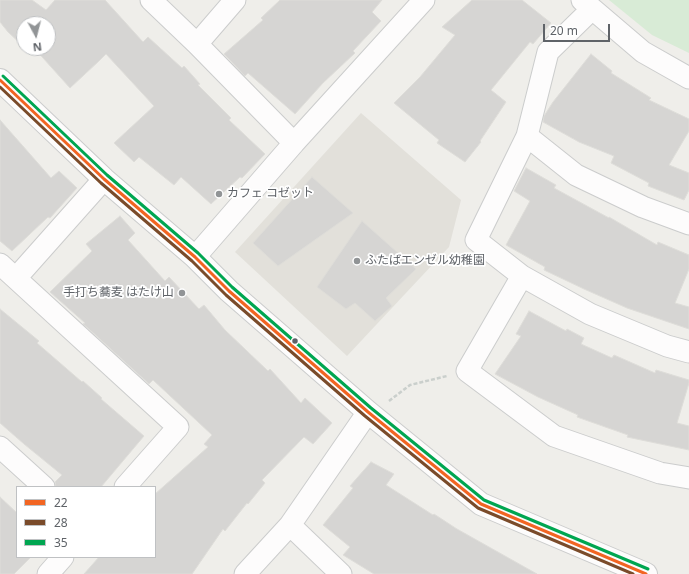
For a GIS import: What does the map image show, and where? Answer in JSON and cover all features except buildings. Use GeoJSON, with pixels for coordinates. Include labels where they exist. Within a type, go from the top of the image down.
{"type":"FeatureCollection","features":[{"type":"Feature","properties":{"kind":"street"},"geometry":{"type":"LineString","coordinates":[[151,0],[197,44],[294,143]]}},
{"type":"Feature","properties":{"kind":"street"},"geometry":{"type":"LineString","coordinates":[[197,44],[235,0]]}},
{"type":"Feature","properties":{"kind":"street"},"geometry":{"type":"LineString","coordinates":[[195,256],[294,143],[424,0]]}},
{"type":"Feature","properties":{"kind":"street"},"geometry":{"type":"LineString","coordinates":[[689,78],[643,52],[587,5],[548,52],[527,136],[476,240],[522,276],[590,314],[667,346],[689,352]]}},
{"type":"Feature","properties":{"kind":"street"},"geometry":{"type":"LineString","coordinates":[[0,80],[104,179],[195,256],[229,291],[377,408],[481,504],[646,574]]}},
{"type":"Feature","properties":{"kind":"street"},"geometry":{"type":"LineString","coordinates":[[527,136],[576,175],[643,207],[689,224]]}},
{"type":"Feature","properties":{"kind":"street"},"geometry":{"type":"LineString","coordinates":[[16,278],[104,179]]}},
{"type":"Feature","properties":{"kind":"street"},"geometry":{"type":"LineString","coordinates":[[0,264],[178,427],[126,486]]}},
{"type":"Feature","properties":{"kind":"street"},"geometry":{"type":"LineString","coordinates":[[522,276],[467,371],[554,436],[660,473],[689,478]]}},
{"type":"Feature","properties":{"kind":"street"},"geometry":{"type":"LineString","coordinates":[[245,574],[290,525],[377,408]]}},
{"type":"Feature","properties":{"kind":"street"},"geometry":{"type":"LineString","coordinates":[[0,447],[43,486]]}},
{"type":"Feature","properties":{"kind":"street"},"geometry":{"type":"LineString","coordinates":[[290,525],[341,574]]}},
{"type":"Feature","properties":{"kind":"street"},"geometry":{"type":"LineString","coordinates":[[48,574],[62,558]]}},
{"type":"Feature","properties":{"kind":"path"},"geometry":{"type":"LineString","coordinates":[[377,408],[410,385],[467,371]]}},
{"type":"Feature","properties":{"kind":"shaded area"},"geometry":{"type":"Polygon","coordinates":[[[361,113],[461,200],[449,247],[347,356],[235,252],[361,113]]]}},
{"type":"Feature","properties":{"kind":"green space"},"geometry":{"type":"Polygon","coordinates":[[[609,0],[689,0],[689,53],[652,35],[609,0]]]}},
{"type":"Feature","properties":{"kind":"transit line","name":"35"},"geometry":{"type":"LineString","coordinates":[[3,76],[107,175],[198,253],[232,287],[371,408],[484,500],[648,569]]}},
{"type":"Feature","properties":{"kind":"transit line","name":"22"},"geometry":{"type":"LineString","coordinates":[[0,80],[104,179],[195,257],[229,291],[368,412],[481,504],[646,574]]}},
{"type":"Feature","properties":{"kind":"transit line","name":"28"},"geometry":{"type":"LineString","coordinates":[[0,87],[101,183],[192,261],[226,295],[365,416],[478,508],[633,574]]}},
{"type":"Feature","properties":{"kind":"place","name":"カフェ コゼット"},"geometry":{"type":"Point","coordinates":[219,194]}},
{"type":"Feature","properties":{"kind":"place","name":"ふたばエンゼル幼稚園"},"geometry":{"type":"Point","coordinates":[357,261]}},
{"type":"Feature","properties":{"kind":"place","name":"手打ち蕎麦 はたけ山"},"geometry":{"type":"Point","coordinates":[182,293]}}]}
